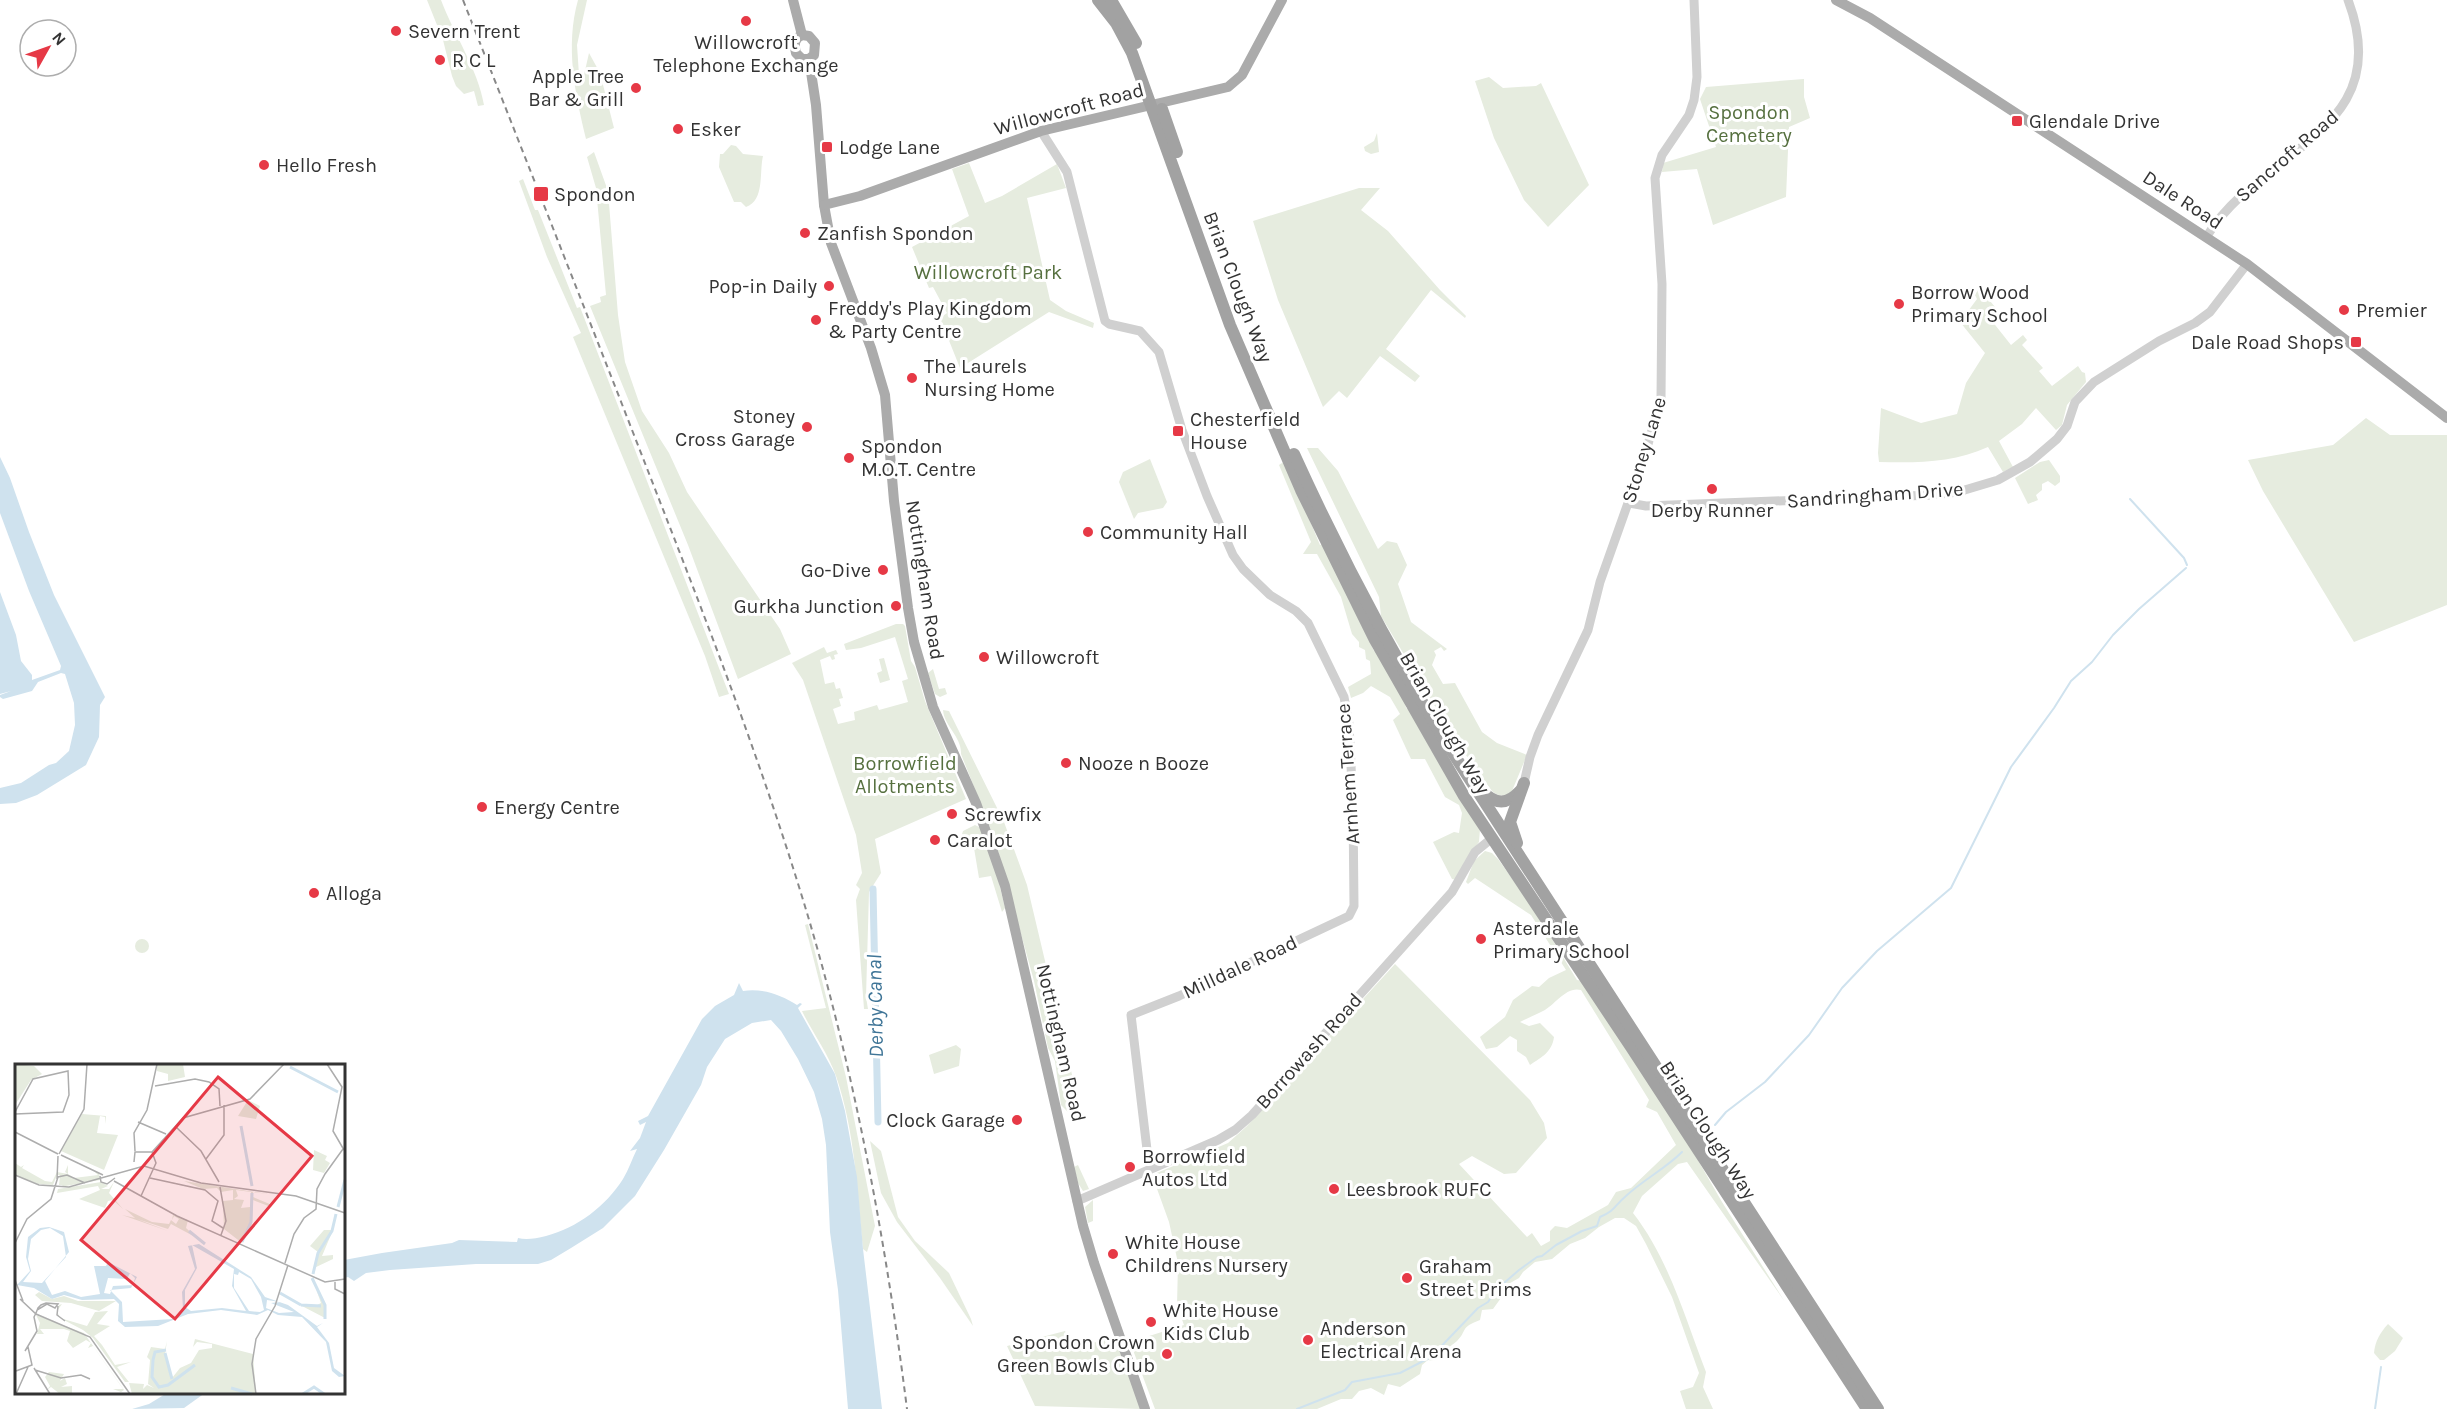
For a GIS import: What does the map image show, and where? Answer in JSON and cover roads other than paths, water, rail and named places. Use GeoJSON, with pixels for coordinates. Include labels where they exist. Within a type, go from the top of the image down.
{"type":"FeatureCollection","features":[{"type":"Feature","properties":{"kind":"highway","name":"Brian Clough Way"},"geometry":{"type":"LineString","coordinates":[[1098,0],[1127,42],[1148,82]]}},
{"type":"Feature","properties":{"kind":"highway","name":"Brian Clough Way"},"geometry":{"type":"LineString","coordinates":[[1111,0],[1132,34],[1220,299],[1309,508],[1375,640],[1442,760],[1491,839],[1637,1056],[1867,1409]]}},
{"type":"Feature","properties":{"kind":"highway","name":"Brian Clough Way"},"geometry":{"type":"LineString","coordinates":[[1164,128],[1229,302],[1307,483],[1383,634],[1465,773],[1878,1409]]}},
{"type":"Feature","properties":{"kind":"highway"},"geometry":{"type":"LineString","coordinates":[[1465,773],[1495,801],[1505,802],[1522,787]]}},
{"type":"Feature","properties":{"kind":"highway"},"geometry":{"type":"LineString","coordinates":[[1522,787],[1511,817],[1511,830],[1547,900]]}},
{"type":"Feature","properties":{"kind":"main road"},"geometry":{"type":"LineString","coordinates":[[793,0],[802,35]]}},
{"type":"Feature","properties":{"kind":"main road","name":"Willowcroft Road"},"geometry":{"type":"LineString","coordinates":[[824,205],[860,196],[1041,131],[1230,86],[1242,74],[1282,0]]}},
{"type":"Feature","properties":{"kind":"main road","name":"Dale Road"},"geometry":{"type":"LineString","coordinates":[[1836,0],[1888,29],[2207,236],[2247,264],[2447,418]]}},
{"type":"Feature","properties":{"kind":"main road"},"geometry":{"type":"LineString","coordinates":[[802,35],[809,36],[815,43],[816,50],[808,60],[802,59],[796,53],[795,43],[802,35]]}},
{"type":"Feature","properties":{"kind":"main road","name":"Nottingham Road"},"geometry":{"type":"LineString","coordinates":[[808,60],[816,105],[824,205],[831,243],[883,386],[908,608],[921,672],[933,707],[979,810],[1005,886],[1077,1201],[1094,1263],[1145,1409]]}},
{"type":"Feature","properties":{"kind":"street","name":"Stoney Lane"},"geometry":{"type":"LineString","coordinates":[[1522,787],[1538,735],[1588,630],[1599,582],[1629,503],[1658,415],[1663,388],[1662,284],[1654,178],[1662,155],[1685,121],[1694,99],[1697,58],[1694,0]]}},
{"type":"Feature","properties":{"kind":"street","name":"Sancroft Road"},"geometry":{"type":"LineString","coordinates":[[2207,236],[2224,211],[2333,119],[2349,98],[2360,54],[2359,36],[2348,0]]}},
{"type":"Feature","properties":{"kind":"street","name":"Arnhem Terrace"},"geometry":{"type":"LineString","coordinates":[[1041,131],[1066,172],[1104,318],[1109,324],[1134,328],[1153,342],[1190,454],[1233,555],[1243,569],[1265,590],[1296,611],[1308,623],[1344,697],[1349,724],[1353,807],[1354,906],[1349,916]]}},
{"type":"Feature","properties":{"kind":"street","name":"Sandringham Drive"},"geometry":{"type":"LineString","coordinates":[[1629,503],[1646,506],[1932,495],[1958,492],[1998,480],[2030,462],[2057,439],[2067,426],[2075,402],[2094,381],[2210,312],[2247,264]]}},
{"type":"Feature","properties":{"kind":"street","name":"Borrowash Road"},"geometry":{"type":"LineString","coordinates":[[1077,1201],[1218,1140],[1235,1130],[1252,1115],[1452,892],[1475,852],[1491,839]]}},
{"type":"Feature","properties":{"kind":"street","name":"Milldale Road"},"geometry":{"type":"LineString","coordinates":[[1152,1168],[1148,1158],[1131,1015],[1179,996],[1349,916]]}},
{"type":"Feature","properties":{"kind":"water"},"geometry":{"type":"Polygon","coordinates":[[[0,457],[54,595],[105,697],[100,705],[99,737],[86,765],[37,795],[16,803],[0,804],[0,788],[21,783],[56,763],[69,751],[75,725],[74,703],[65,674],[61,673],[38,682],[32,691],[3,699],[0,697],[11,691],[0,694],[0,592],[16,635],[21,661],[32,675],[32,680],[60,670],[61,666],[29,591],[0,513],[0,457]]]}},
{"type":"Feature","properties":{"kind":"water"},"geometry":{"type":"Polygon","coordinates":[[[739,983],[743,991],[765,991],[797,1005],[802,1004],[798,1008],[835,1074],[845,1111],[857,1177],[882,1409],[848,1409],[838,1290],[830,1232],[826,1145],[822,1119],[814,1092],[798,1059],[781,1031],[771,1020],[752,1023],[725,1039],[707,1067],[701,1085],[664,1150],[635,1196],[603,1228],[571,1248],[551,1260],[538,1264],[476,1264],[390,1270],[366,1273],[354,1281],[345,1278],[345,1260],[459,1240],[517,1242],[518,1238],[546,1236],[569,1228],[590,1215],[616,1189],[627,1172],[637,1149],[630,1151],[640,1138],[646,1122],[640,1125],[638,1121],[648,1116],[702,1019],[715,1006],[734,995],[739,983]]]}},
{"type":"Feature","properties":{"kind":"water"},"geometry":{"type":"Polygon","coordinates":[[[165,1394],[204,1394],[184,1408],[132,1409],[149,1404],[165,1394]]]}},
{"type":"Feature","properties":{"kind":"waterway"},"geometry":{"type":"LineString","coordinates":[[2130,499],[2184,558],[2187,565]]}},
{"type":"Feature","properties":{"kind":"waterway"},"geometry":{"type":"LineString","coordinates":[[1715,1125],[1726,1112],[1765,1082],[1809,1035],[1842,988],[1877,951],[1951,888],[2011,767],[2071,681],[2092,662],[2113,635],[2139,609],[2186,568]]}},
{"type":"Feature","properties":{"kind":"waterway","name":"Derby Canal"},"geometry":{"type":"LineString","coordinates":[[873,889],[878,1122]]}},
{"type":"Feature","properties":{"kind":"waterway"},"geometry":{"type":"LineString","coordinates":[[1297,1409],[1345,1390],[1352,1382],[1400,1373],[1431,1357],[1478,1308],[1488,1302],[1496,1290],[1519,1270],[1556,1245],[1597,1226],[1600,1217],[1612,1210],[1622,1199],[1682,1152]]}},
{"type":"Feature","properties":{"kind":"waterway"},"geometry":{"type":"LineString","coordinates":[[2375,1409],[2381,1367]]}},
{"type":"Feature","properties":{"kind":"railway"},"geometry":{"type":"LineString","coordinates":[[463,0],[711,635],[790,857],[824,974],[854,1097],[879,1221],[907,1409]]}},
{"type":"Feature","properties":{"kind":"place","name":"Willowcroft Telephone Exchange"},"geometry":{"type":"Point","coordinates":[746,21]}},
{"type":"Feature","properties":{"kind":"place","name":"Severn Trent"},"geometry":{"type":"Point","coordinates":[396,31]}},
{"type":"Feature","properties":{"kind":"place","name":"R C L"},"geometry":{"type":"Point","coordinates":[440,60]}},
{"type":"Feature","properties":{"kind":"place","name":"Apple Tree Bar & Grill"},"geometry":{"type":"Point","coordinates":[636,88]}},
{"type":"Feature","properties":{"kind":"place","name":"Glendale Drive"},"geometry":{"type":"Point","coordinates":[2017,121]}},
{"type":"Feature","properties":{"kind":"place","name":"Esker"},"geometry":{"type":"Point","coordinates":[678,129]}},
{"type":"Feature","properties":{"kind":"place","name":"Lodge Lane"},"geometry":{"type":"Point","coordinates":[827,147]}},
{"type":"Feature","properties":{"kind":"place","name":"Hello Fresh"},"geometry":{"type":"Point","coordinates":[264,165]}},
{"type":"Feature","properties":{"kind":"place","name":"Spondon"},"geometry":{"type":"Point","coordinates":[541,194]}},
{"type":"Feature","properties":{"kind":"place","name":"Zanfish Spondon"},"geometry":{"type":"Point","coordinates":[805,233]}},
{"type":"Feature","properties":{"kind":"place","name":"Pop-in Daily"},"geometry":{"type":"Point","coordinates":[829,286]}},
{"type":"Feature","properties":{"kind":"place","name":"Borrow Wood Primary School"},"geometry":{"type":"Point","coordinates":[1899,304]}},
{"type":"Feature","properties":{"kind":"place","name":"Premier"},"geometry":{"type":"Point","coordinates":[2344,310]}},
{"type":"Feature","properties":{"kind":"place","name":"Freddy's Play Kingdom & Party Centre"},"geometry":{"type":"Point","coordinates":[816,320]}},
{"type":"Feature","properties":{"kind":"place","name":"Dale Road Shops"},"geometry":{"type":"Point","coordinates":[2356,342]}},
{"type":"Feature","properties":{"kind":"place","name":"The Laurels Nursing Home"},"geometry":{"type":"Point","coordinates":[912,378]}},
{"type":"Feature","properties":{"kind":"place","name":"Stoney Cross Garage"},"geometry":{"type":"Point","coordinates":[807,427]}},
{"type":"Feature","properties":{"kind":"place","name":"Chesterfield House"},"geometry":{"type":"Point","coordinates":[1178,431]}},
{"type":"Feature","properties":{"kind":"place","name":"Spondon M.O.T. Centre"},"geometry":{"type":"Point","coordinates":[849,458]}},
{"type":"Feature","properties":{"kind":"place","name":"Derby Runner"},"geometry":{"type":"Point","coordinates":[1712,489]}},
{"type":"Feature","properties":{"kind":"place","name":"Community Hall"},"geometry":{"type":"Point","coordinates":[1088,532]}},
{"type":"Feature","properties":{"kind":"place","name":"Go-Dive"},"geometry":{"type":"Point","coordinates":[883,570]}},
{"type":"Feature","properties":{"kind":"place","name":"Gurkha Junction"},"geometry":{"type":"Point","coordinates":[896,606]}},
{"type":"Feature","properties":{"kind":"place","name":"Willowcroft"},"geometry":{"type":"Point","coordinates":[984,657]}},
{"type":"Feature","properties":{"kind":"place","name":"Nooze n Booze"},"geometry":{"type":"Point","coordinates":[1066,763]}},
{"type":"Feature","properties":{"kind":"place","name":"Energy Centre"},"geometry":{"type":"Point","coordinates":[482,807]}},
{"type":"Feature","properties":{"kind":"place","name":"Screwfix"},"geometry":{"type":"Point","coordinates":[952,814]}},
{"type":"Feature","properties":{"kind":"place","name":"Caralot"},"geometry":{"type":"Point","coordinates":[935,840]}},
{"type":"Feature","properties":{"kind":"place","name":"Alloga"},"geometry":{"type":"Point","coordinates":[314,893]}},
{"type":"Feature","properties":{"kind":"place","name":"Asterdale Primary School"},"geometry":{"type":"Point","coordinates":[1481,939]}},
{"type":"Feature","properties":{"kind":"place","name":"Clock Garage"},"geometry":{"type":"Point","coordinates":[1017,1120]}},
{"type":"Feature","properties":{"kind":"place","name":"Borrowfield Autos Ltd"},"geometry":{"type":"Point","coordinates":[1130,1167]}},
{"type":"Feature","properties":{"kind":"place","name":"Leesbrook RUFC"},"geometry":{"type":"Point","coordinates":[1334,1189]}},
{"type":"Feature","properties":{"kind":"place","name":"White House Childrens Nursery"},"geometry":{"type":"Point","coordinates":[1113,1254]}},
{"type":"Feature","properties":{"kind":"place","name":"Graham Street Prims"},"geometry":{"type":"Point","coordinates":[1407,1278]}},
{"type":"Feature","properties":{"kind":"place","name":"White House Kids Club"},"geometry":{"type":"Point","coordinates":[1151,1322]}},
{"type":"Feature","properties":{"kind":"place","name":"Anderson Electrical Arena"},"geometry":{"type":"Point","coordinates":[1308,1340]}},
{"type":"Feature","properties":{"kind":"place","name":"Spondon Crown Green Bowls Club"},"geometry":{"type":"Point","coordinates":[1167,1354]}},
{"type":"Feature","properties":{"kind":"park label","name":"Spondon Cemetery"},"geometry":{"type":"Point","coordinates":[1749,124]}},
{"type":"Feature","properties":{"kind":"park label","name":"Willowcroft Park"},"geometry":{"type":"Point","coordinates":[988,272]}},
{"type":"Feature","properties":{"kind":"park label","name":"Borrowfield Allotments"},"geometry":{"type":"Point","coordinates":[905,774]}}]}
